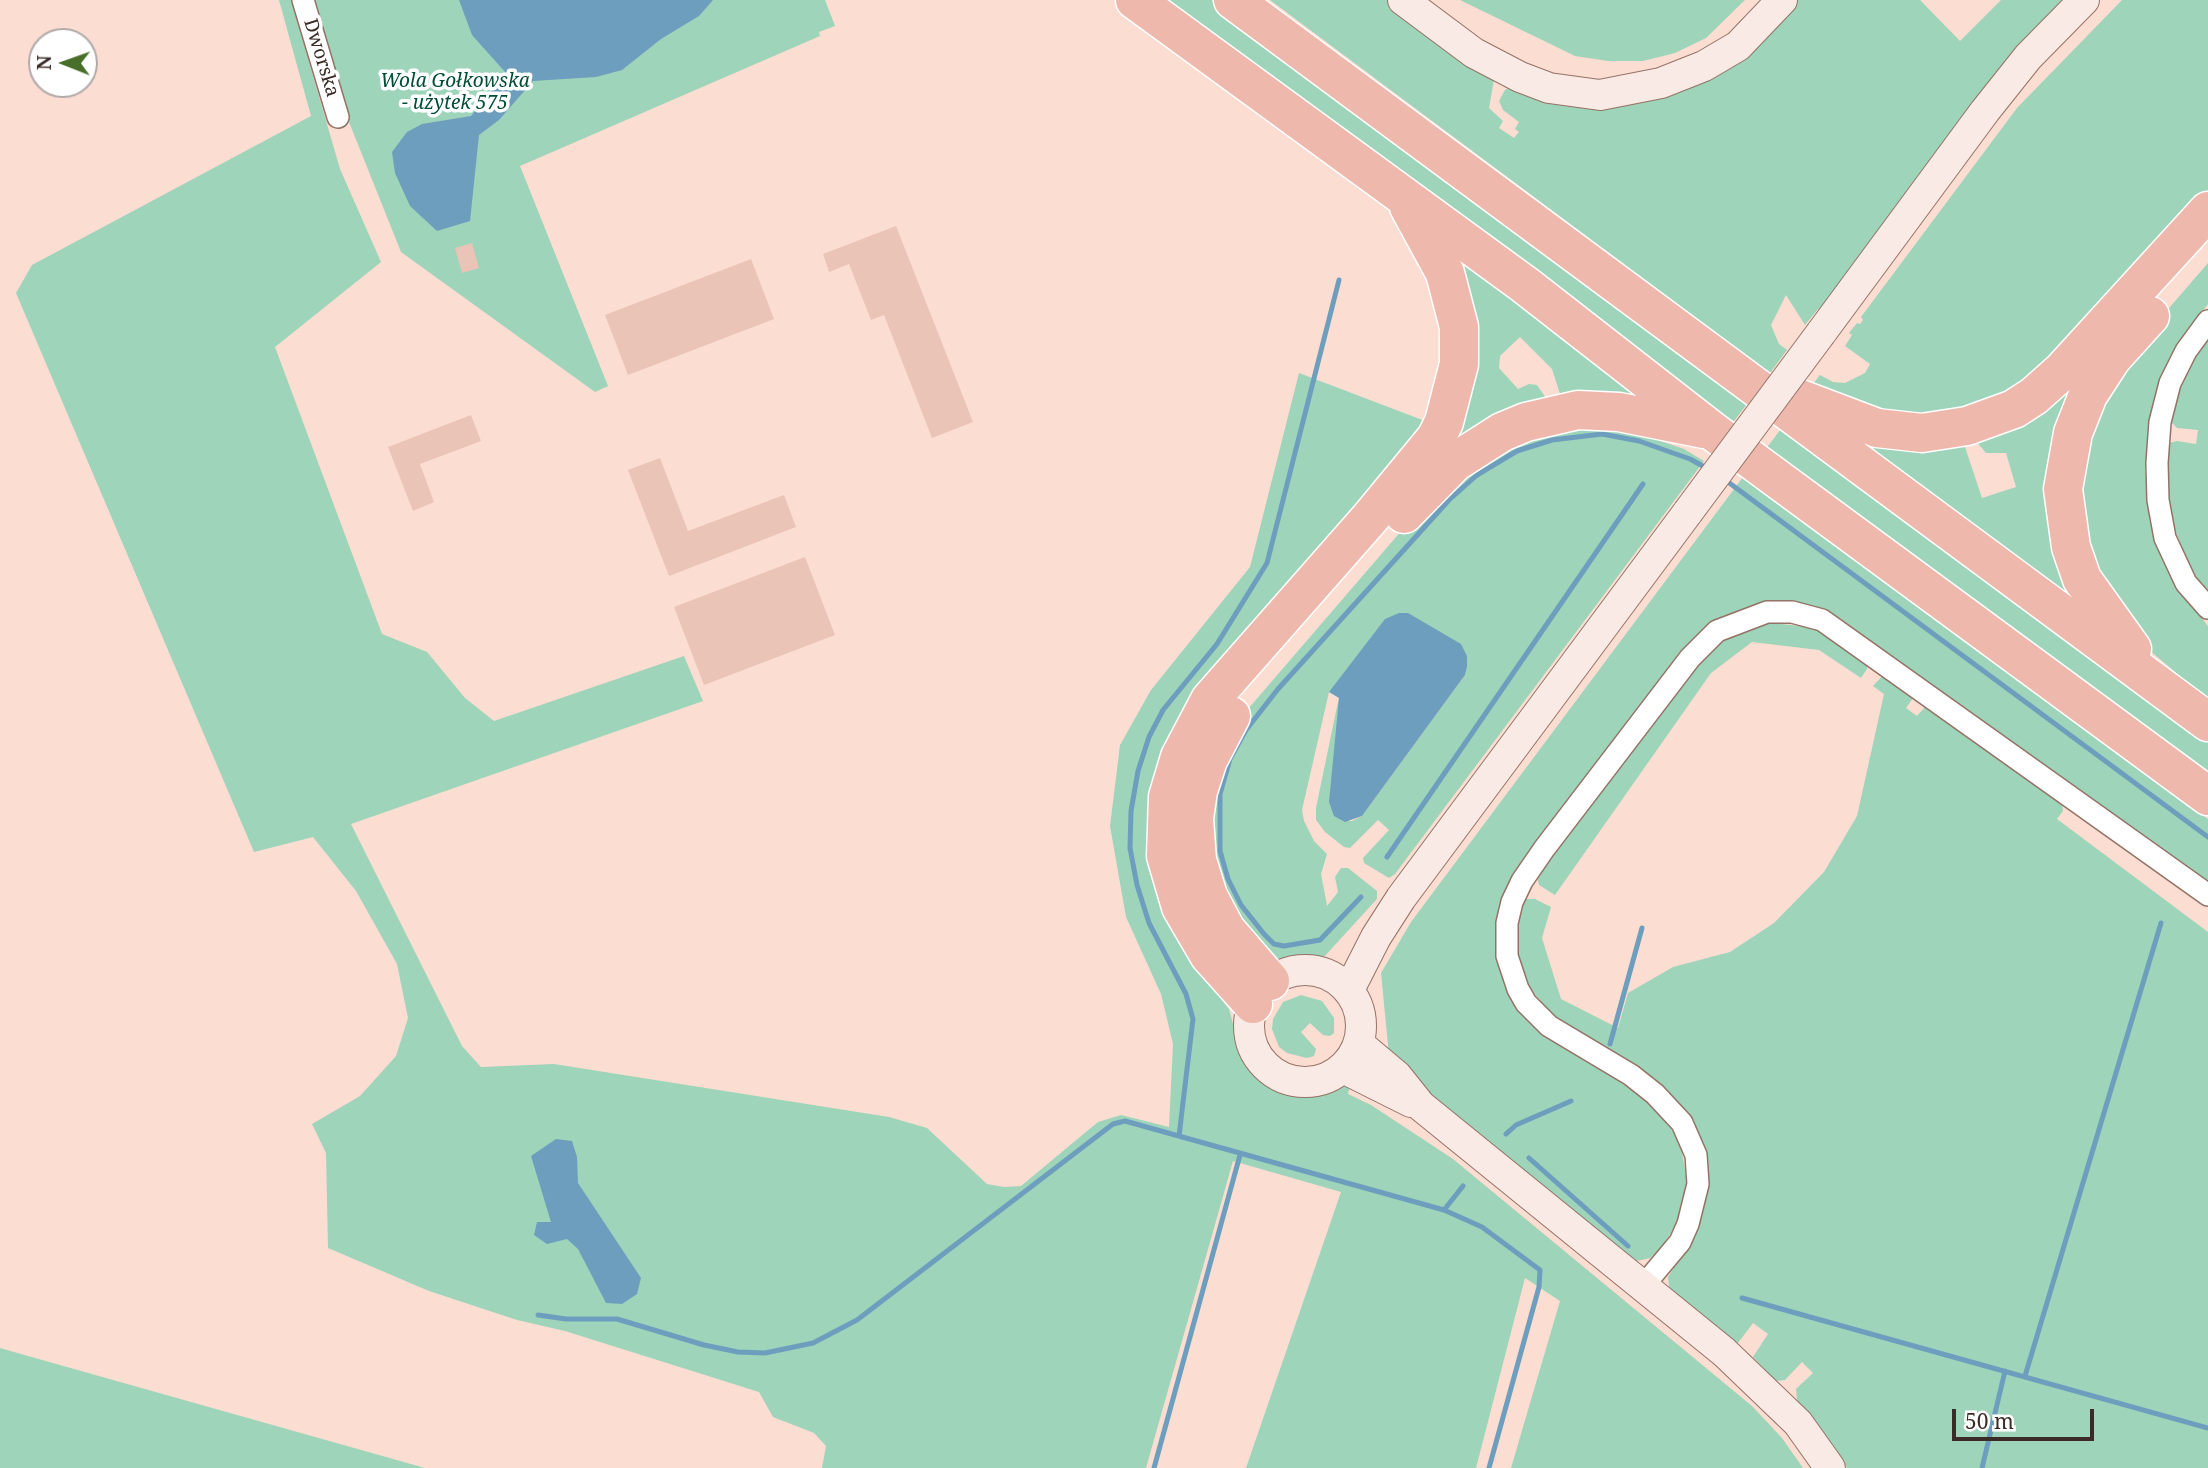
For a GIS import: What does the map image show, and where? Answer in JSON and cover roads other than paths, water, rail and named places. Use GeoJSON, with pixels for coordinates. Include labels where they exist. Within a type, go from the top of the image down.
{"type":"FeatureCollection","features":[{"type":"Feature","properties":{"kind":"highway"},"geometry":{"type":"LineString","coordinates":[[1135,0],[1525,285],[1711,430],[2208,796]]}},
{"type":"Feature","properties":{"kind":"highway"},"geometry":{"type":"LineString","coordinates":[[1233,0],[2208,722]]}},
{"type":"Feature","properties":{"kind":"highway"},"geometry":{"type":"LineString","coordinates":[[1262,993],[1209,955],[1181,907],[1166,856],[1168,797],[1180,757],[1210,701],[1370,518],[1436,438],[1444,422],[1459,364],[1460,327],[1445,273],[1405,199]]}},
{"type":"Feature","properties":{"kind":"highway"},"geometry":{"type":"LineString","coordinates":[[1742,376],[1877,428],[1922,433],[1942,432],[1994,417],[2034,396],[2062,371],[2208,211]]}},
{"type":"Feature","properties":{"kind":"highway"},"geometry":{"type":"LineString","coordinates":[[2176,697],[2126,642],[2082,579],[2071,547],[2063,489],[2073,433],[2088,395],[2112,358],[2208,250]]}},
{"type":"Feature","properties":{"kind":"highway"},"geometry":{"type":"LineString","coordinates":[[1262,993],[1208,896],[1196,852],[1198,791],[1220,732],[1237,708],[1421,493],[1455,462],[1478,446],[1527,422],[1578,410],[1619,412],[1711,430]]}},
{"type":"Feature","properties":{"kind":"street","name":"Dworska"},"geometry":{"type":"LineString","coordinates":[[303,0],[338,117]]}},
{"type":"Feature","properties":{"kind":"street"},"geometry":{"type":"LineString","coordinates":[[1403,0],[1474,53],[1520,77],[1549,88],[1600,95],[1661,83],[1704,66],[1738,46],[1782,0]]}},
{"type":"Feature","properties":{"kind":"street"},"geometry":{"type":"LineString","coordinates":[[1349,990],[1401,898],[1985,111],[2028,57],[2084,0]]}},
{"type":"Feature","properties":{"kind":"street"},"geometry":{"type":"LineString","coordinates":[[2208,321],[2186,351],[2170,383],[2161,422],[2157,463],[2158,500],[2165,538],[2186,583],[2208,608]]}},
{"type":"Feature","properties":{"kind":"street"},"geometry":{"type":"LineString","coordinates":[[1644,1286],[1680,1242],[1688,1224],[1698,1184],[1694,1147],[1682,1123],[1655,1094],[1549,1026],[1527,1003],[1518,989],[1507,956],[1507,923],[1512,902],[1522,881],[1544,849],[1690,658],[1717,631],[1767,612],[1792,612],[1822,620],[2208,895]]}},
{"type":"Feature","properties":{"kind":"street"},"geometry":{"type":"LineString","coordinates":[[1324,972],[1401,898]]}},
{"type":"Feature","properties":{"kind":"street"},"geometry":{"type":"LineString","coordinates":[[1296,970],[1324,972],[1349,990],[1361,1013],[1351,1056],[1315,1082],[1294,1081],[1275,1074],[1260,1060],[1251,1041],[1249,1022],[1262,993],[1296,970]]}},
{"type":"Feature","properties":{"kind":"street"},"geometry":{"type":"LineString","coordinates":[[1351,1056],[1397,1076],[1421,1106],[1644,1286],[1765,1389],[1798,1423],[1830,1468]]}},
{"type":"Feature","properties":{"kind":"water"},"geometry":{"type":"Polygon","coordinates":[[[459,0],[713,0],[699,16],[661,39],[622,70],[596,77],[533,81],[499,120],[479,135],[470,221],[437,231],[410,206],[395,173],[392,152],[407,132],[422,124],[471,116],[506,73],[472,35],[459,0]]]}},
{"type":"Feature","properties":{"kind":"water"},"geometry":{"type":"Polygon","coordinates":[[[1399,613],[1408,613],[1461,644],[1467,656],[1465,675],[1362,816],[1345,822],[1334,816],[1329,802],[1339,698],[1329,692],[1385,619],[1399,613]]]}},
{"type":"Feature","properties":{"kind":"water"},"geometry":{"type":"Polygon","coordinates":[[[556,1139],[572,1141],[577,1157],[578,1183],[641,1278],[637,1294],[622,1304],[606,1303],[578,1249],[567,1239],[547,1244],[534,1235],[537,1222],[551,1222],[531,1156],[556,1139]]]}},
{"type":"Feature","properties":{"kind":"waterway"},"geometry":{"type":"LineString","coordinates":[[1179,1136],[1193,1019],[1186,994],[1149,923],[1137,885],[1130,848],[1131,811],[1138,771],[1149,737],[1163,710],[1217,644],[1267,563],[1339,280]]}},
{"type":"Feature","properties":{"kind":"waterway"},"geometry":{"type":"LineString","coordinates":[[1361,897],[1320,940],[1284,946],[1274,944],[1264,934],[1241,905],[1228,879],[1220,851],[1220,794],[1230,759],[1246,730],[1278,689],[1449,500],[1477,475],[1517,451],[1552,440],[1602,434],[1639,441],[1690,459],[1710,470]]}},
{"type":"Feature","properties":{"kind":"waterway"},"geometry":{"type":"LineString","coordinates":[[1724,479],[2208,837]]}},
{"type":"Feature","properties":{"kind":"waterway"},"geometry":{"type":"LineString","coordinates":[[1387,857],[1643,484]]}},
{"type":"Feature","properties":{"kind":"waterway"},"geometry":{"type":"LineString","coordinates":[[2025,1376],[2161,923]]}},
{"type":"Feature","properties":{"kind":"waterway"},"geometry":{"type":"LineString","coordinates":[[1610,1044],[1642,928]]}},
{"type":"Feature","properties":{"kind":"waterway"},"geometry":{"type":"LineString","coordinates":[[1506,1134],[1516,1125],[1571,1101]]}},
{"type":"Feature","properties":{"kind":"waterway"},"geometry":{"type":"LineString","coordinates":[[538,1315],[566,1319],[617,1319],[704,1345],[738,1352],[765,1353],[813,1343],[857,1320],[1113,1124],[1125,1121],[1444,1210],[1482,1227],[1540,1270],[1539,1287],[1489,1468]]}},
{"type":"Feature","properties":{"kind":"waterway"},"geometry":{"type":"LineString","coordinates":[[1154,1468],[1240,1155]]}},
{"type":"Feature","properties":{"kind":"waterway"},"geometry":{"type":"LineString","coordinates":[[1529,1158],[1628,1246]]}},
{"type":"Feature","properties":{"kind":"waterway"},"geometry":{"type":"LineString","coordinates":[[1444,1210],[1463,1186]]}},
{"type":"Feature","properties":{"kind":"waterway"},"geometry":{"type":"LineString","coordinates":[[1742,1298],[2208,1428]]}},
{"type":"Feature","properties":{"kind":"waterway"},"geometry":{"type":"LineString","coordinates":[[1982,1468],[2005,1371]]}},
{"type":"Feature","properties":{"kind":"park label","name":"Wola Gołkowska - użytek 575"},"geometry":{"type":"Point","coordinates":[455,93]}}]}
